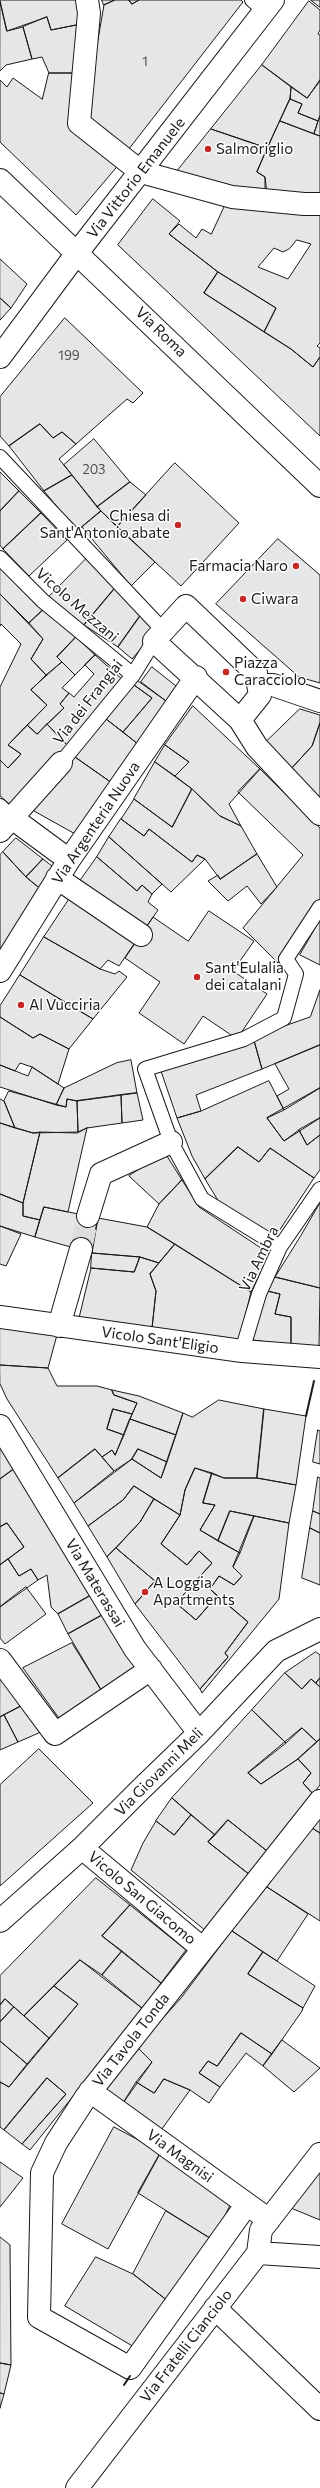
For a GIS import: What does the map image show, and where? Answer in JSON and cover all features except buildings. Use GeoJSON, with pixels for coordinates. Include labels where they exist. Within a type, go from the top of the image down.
{"type":"FeatureCollection","features":[{"type":"Feature","properties":{"kind":"street"},"geometry":{"type":"LineString","coordinates":[[87,0],[89,13],[79,123],[141,172],[232,197],[304,204],[320,204]]}},
{"type":"Feature","properties":{"kind":"street","name":"Via Vittorio Emanuele"},"geometry":{"type":"LineString","coordinates":[[0,357],[77,253],[141,172],[264,4]]}},
{"type":"Feature","properties":{"kind":"street","name":"Via Roma"},"geometry":{"type":"LineString","coordinates":[[0,180],[320,486]]}},
{"type":"Feature","properties":{"kind":"street"},"geometry":{"type":"LineString","coordinates":[[240,720],[260,695],[256,673],[186,606],[159,636],[196,677],[240,720],[257,747],[320,814]]}},
{"type":"Feature","properties":{"kind":"street","name":"Via Argenteria Nuova"},"geometry":{"type":"LineString","coordinates":[[0,971],[69,860],[196,677]]}},
{"type":"Feature","properties":{"kind":"street"},"geometry":{"type":"LineString","coordinates":[[258,685],[273,685],[320,701]]}},
{"type":"Feature","properties":{"kind":"street"},"geometry":{"type":"LineString","coordinates":[[61,763],[4,818],[69,860]]}},
{"type":"Feature","properties":{"kind":"street"},"geometry":{"type":"LineString","coordinates":[[57,878],[141,935]]}},
{"type":"Feature","properties":{"kind":"street"},"geometry":{"type":"LineString","coordinates":[[88,1216],[101,1174],[171,1142]]}},
{"type":"Feature","properties":{"kind":"street"},"geometry":{"type":"LineString","coordinates":[[59,1326],[81,1249]]}},
{"type":"Feature","properties":{"kind":"street","name":"Vicolo Sant'Eligio"},"geometry":{"type":"LineString","coordinates":[[0,1317],[242,1351],[320,1357]]}},
{"type":"Feature","properties":{"kind":"street","name":"Via Materassai"},"geometry":{"type":"LineString","coordinates":[[0,1426],[135,1649],[199,1733]]}},
{"type":"Feature","properties":{"kind":"street","name":"Via Giovanni Meli"},"geometry":{"type":"LineString","coordinates":[[0,1921],[82,1848],[199,1733],[276,1650],[320,1629]]}},
{"type":"Feature","properties":{"kind":"street"},"geometry":{"type":"LineString","coordinates":[[0,1660],[55,1734],[151,1669]]}},
{"type":"Feature","properties":{"kind":"street","name":"Via Tavola Tonda"},"geometry":{"type":"LineString","coordinates":[[247,2204],[130,2368],[39,2317],[42,2173],[56,2143],[90,2091],[320,1801]]}},
{"type":"Feature","properties":{"kind":"street","name":"Vicolo San Giacomo"},"geometry":{"type":"LineString","coordinates":[[82,1848],[203,1949]]}},
{"type":"Feature","properties":{"kind":"street","name":"Via Magnisi"},"geometry":{"type":"LineString","coordinates":[[90,2091],[269,2220]]}},
{"type":"Feature","properties":{"kind":"street"},"geometry":{"type":"LineString","coordinates":[[320,2154],[261,2230],[258,2253],[320,2257]]}},
{"type":"Feature","properties":{"kind":"street","name":"Via Fratelli Cianciolo"},"geometry":{"type":"LineString","coordinates":[[77,2488],[258,2253]]}},
{"type":"Feature","properties":{"kind":"street"},"geometry":{"type":"LineString","coordinates":[[215,2308],[320,2409]]}},
{"type":"Feature","properties":{"kind":"lane"},"geometry":{"type":"LineString","coordinates":[[0,456],[159,636]]}},
{"type":"Feature","properties":{"kind":"lane","name":"Vicolo Mezzani"},"geometry":{"type":"LineString","coordinates":[[0,558],[43,601],[133,675]]}},
{"type":"Feature","properties":{"kind":"lane","name":"Via dei Frangiai"},"geometry":{"type":"LineString","coordinates":[[61,763],[133,675],[159,636]]}},
{"type":"Feature","properties":{"kind":"lane"},"geometry":{"type":"LineString","coordinates":[[280,1247],[202,1199],[171,1142],[145,1069],[244,1039],[284,1018],[296,974],[286,959],[320,907]]}},
{"type":"Feature","properties":{"kind":"lane","name":"Via Ambra"},"geometry":{"type":"LineString","coordinates":[[242,1351],[259,1294],[280,1247],[320,1189]]}},
{"type":"Feature","properties":{"kind":"tunnel"},"geometry":{"type":"LineString","coordinates":[[81,1249],[88,1216]]}},
{"type":"Feature","properties":{"kind":"wall"},"geometry":{"type":"LineString","coordinates":[[306,1416],[314,1381]]}},
{"type":"Feature","properties":{"kind":"wall"},"geometry":{"type":"LineString","coordinates":[[124,2385],[130,2376]]}},
{"type":"Feature","properties":{"kind":"place","name":"Salmoriglio"},"geometry":{"type":"Point","coordinates":[208,149]}},
{"type":"Feature","properties":{"kind":"place","name":"Chiesa di Sant'Antonio abate"},"geometry":{"type":"Point","coordinates":[178,525]}},
{"type":"Feature","properties":{"kind":"place","name":"Farmacia Naro"},"geometry":{"type":"Point","coordinates":[296,566]}},
{"type":"Feature","properties":{"kind":"place","name":"Ciwara"},"geometry":{"type":"Point","coordinates":[243,599]}},
{"type":"Feature","properties":{"kind":"place","name":"Piazza Caracciolo"},"geometry":{"type":"Point","coordinates":[226,672]}},
{"type":"Feature","properties":{"kind":"place","name":"Sant'Eulalia dei catalani"},"geometry":{"type":"Point","coordinates":[197,977]}},
{"type":"Feature","properties":{"kind":"place","name":"Al Vucciria"},"geometry":{"type":"Point","coordinates":[21,1005]}},
{"type":"Feature","properties":{"kind":"place","name":"A Loggia Apartments"},"geometry":{"type":"Point","coordinates":[145,1592]}}]}
